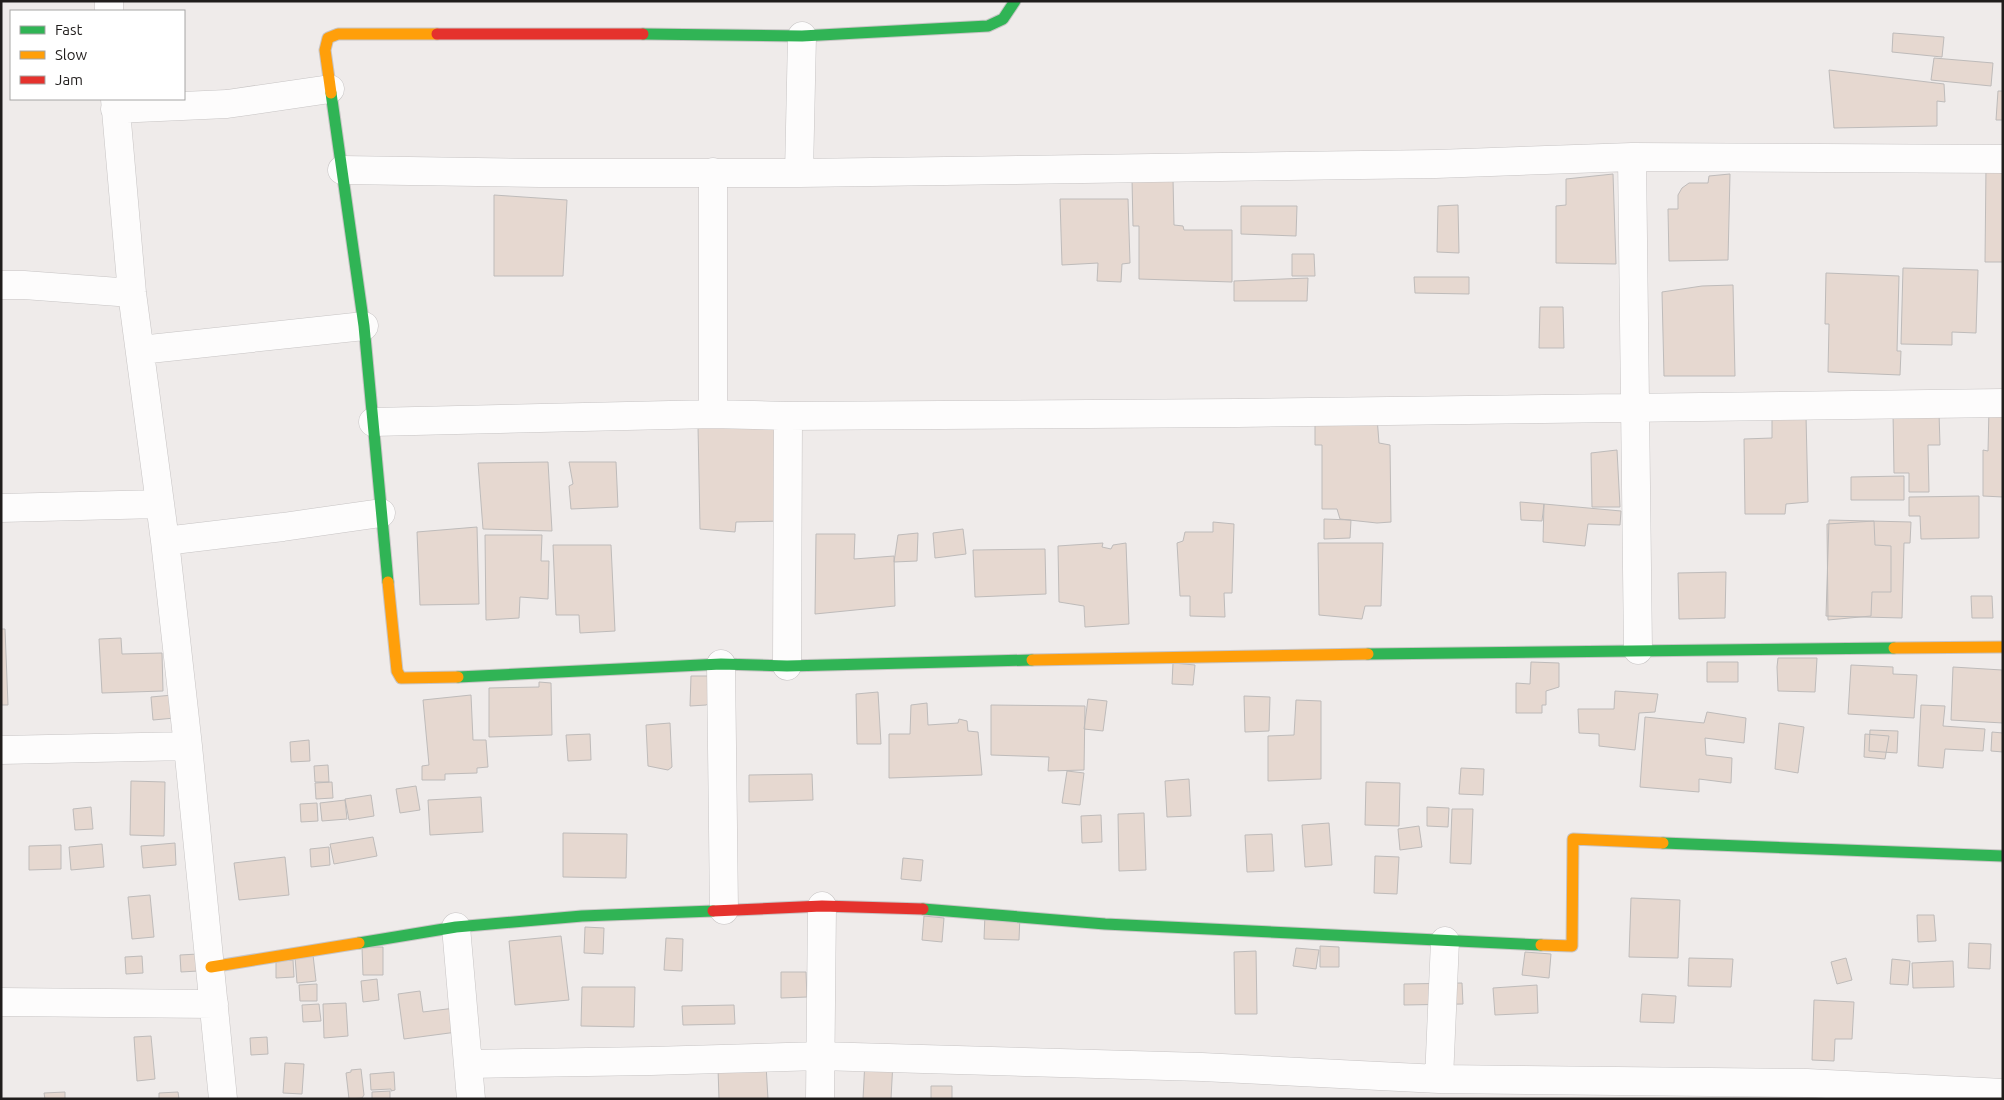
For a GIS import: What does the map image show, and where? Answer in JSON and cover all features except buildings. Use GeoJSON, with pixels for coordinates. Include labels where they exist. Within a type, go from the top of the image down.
{"type":"FeatureCollection","features":[{"type":"Feature","properties":{"kind":"street"},"geometry":{"type":"LineString","coordinates":[[1015,1],[1003,19],[988,26],[802,36],[607,33],[338,34],[328,38],[325,50],[364,326],[381,513],[398,671],[401,678],[418,679],[721,664],[787,666],[1236,656],[2003,647]]}},
{"type":"Feature","properties":{"kind":"street"},"geometry":{"type":"LineString","coordinates":[[799,173],[802,36]]}},
{"type":"Feature","properties":{"kind":"street"},"geometry":{"type":"LineString","coordinates":[[224,1099],[165,541],[132,293],[115,104],[227,104],[330,90]]}},
{"type":"Feature","properties":{"kind":"street"},"geometry":{"type":"LineString","coordinates":[[342,170],[540,173],[799,173],[1426,164],[1632,157],[2003,158]]}},
{"type":"Feature","properties":{"kind":"street"},"geometry":{"type":"LineString","coordinates":[[1632,157],[1638,650]]}},
{"type":"Feature","properties":{"kind":"street"},"geometry":{"type":"LineString","coordinates":[[713,172],[713,414]]}},
{"type":"Feature","properties":{"kind":"street"},"geometry":{"type":"LineString","coordinates":[[1,285],[132,293]]}},
{"type":"Feature","properties":{"kind":"street"},"geometry":{"type":"LineString","coordinates":[[140,350],[364,326]]}},
{"type":"Feature","properties":{"kind":"street"},"geometry":{"type":"LineString","coordinates":[[373,422],[713,414],[788,416],[1237,413],[1635,406],[2003,403]]}},
{"type":"Feature","properties":{"kind":"street"},"geometry":{"type":"LineString","coordinates":[[787,666],[788,416]]}},
{"type":"Feature","properties":{"kind":"street"},"geometry":{"type":"LineString","coordinates":[[1,508],[159,504]]}},
{"type":"Feature","properties":{"kind":"street"},"geometry":{"type":"LineString","coordinates":[[165,541],[381,513]]}},
{"type":"Feature","properties":{"kind":"street"},"geometry":{"type":"LineString","coordinates":[[721,664],[724,910]]}},
{"type":"Feature","properties":{"kind":"street"},"geometry":{"type":"LineString","coordinates":[[1,750],[188,746]]}},
{"type":"Feature","properties":{"kind":"street"},"geometry":{"type":"LineString","coordinates":[[211,967],[456,927],[582,916],[822,906],[903,907],[1104,924],[1572,946],[1573,839],[2003,856]]}},
{"type":"Feature","properties":{"kind":"street"},"geometry":{"type":"LineString","coordinates":[[820,1099],[822,906]]}},
{"type":"Feature","properties":{"kind":"street"},"geometry":{"type":"LineString","coordinates":[[456,927],[471,1099]]}},
{"type":"Feature","properties":{"kind":"street"},"geometry":{"type":"LineString","coordinates":[[1439,1080],[1445,941]]}},
{"type":"Feature","properties":{"kind":"street"},"geometry":{"type":"LineString","coordinates":[[1,1002],[214,1004]]}},
{"type":"Feature","properties":{"kind":"street"},"geometry":{"type":"LineString","coordinates":[[468,1064],[819,1056],[1192,1067],[1439,1080],[1807,1083],[2003,1093]]}},
{"type":"Feature","properties":{"kind":"traffic: fast"},"geometry":{"type":"LineString","coordinates":[[643,34],[802,36],[988,26],[1003,19],[1015,1]]}},
{"type":"Feature","properties":{"kind":"traffic: fast"},"geometry":{"type":"LineString","coordinates":[[331,93],[364,326],[388,582]]}},
{"type":"Feature","properties":{"kind":"traffic: fast"},"geometry":{"type":"LineString","coordinates":[[1368,654],[1894,648]]}},
{"type":"Feature","properties":{"kind":"traffic: fast"},"geometry":{"type":"LineString","coordinates":[[458,677],[721,664],[787,666],[1032,660]]}},
{"type":"Feature","properties":{"kind":"traffic: fast"},"geometry":{"type":"LineString","coordinates":[[1663,843],[2003,856]]}},
{"type":"Feature","properties":{"kind":"traffic: fast"},"geometry":{"type":"LineString","coordinates":[[923,909],[1105,924],[1541,945]]}},
{"type":"Feature","properties":{"kind":"traffic: fast"},"geometry":{"type":"LineString","coordinates":[[359,943],[456,927],[582,916],[713,911]]}},
{"type":"Feature","properties":{"kind":"traffic: slow"},"geometry":{"type":"LineString","coordinates":[[331,93],[325,50],[328,38],[338,34],[437,34]]}},
{"type":"Feature","properties":{"kind":"traffic: slow"},"geometry":{"type":"LineString","coordinates":[[388,582],[397,671],[401,678],[458,677]]}},
{"type":"Feature","properties":{"kind":"traffic: slow"},"geometry":{"type":"LineString","coordinates":[[1894,648],[2003,647]]}},
{"type":"Feature","properties":{"kind":"traffic: slow"},"geometry":{"type":"LineString","coordinates":[[1032,660],[1368,654]]}},
{"type":"Feature","properties":{"kind":"traffic: slow"},"geometry":{"type":"LineString","coordinates":[[1541,945],[1572,946],[1573,839],[1663,843]]}},
{"type":"Feature","properties":{"kind":"traffic: slow"},"geometry":{"type":"LineString","coordinates":[[211,967],[359,943]]}},
{"type":"Feature","properties":{"kind":"traffic: jam"},"geometry":{"type":"LineString","coordinates":[[437,34],[643,34]]}},
{"type":"Feature","properties":{"kind":"traffic: jam"},"geometry":{"type":"LineString","coordinates":[[713,911],[822,906],[923,909]]}}]}
